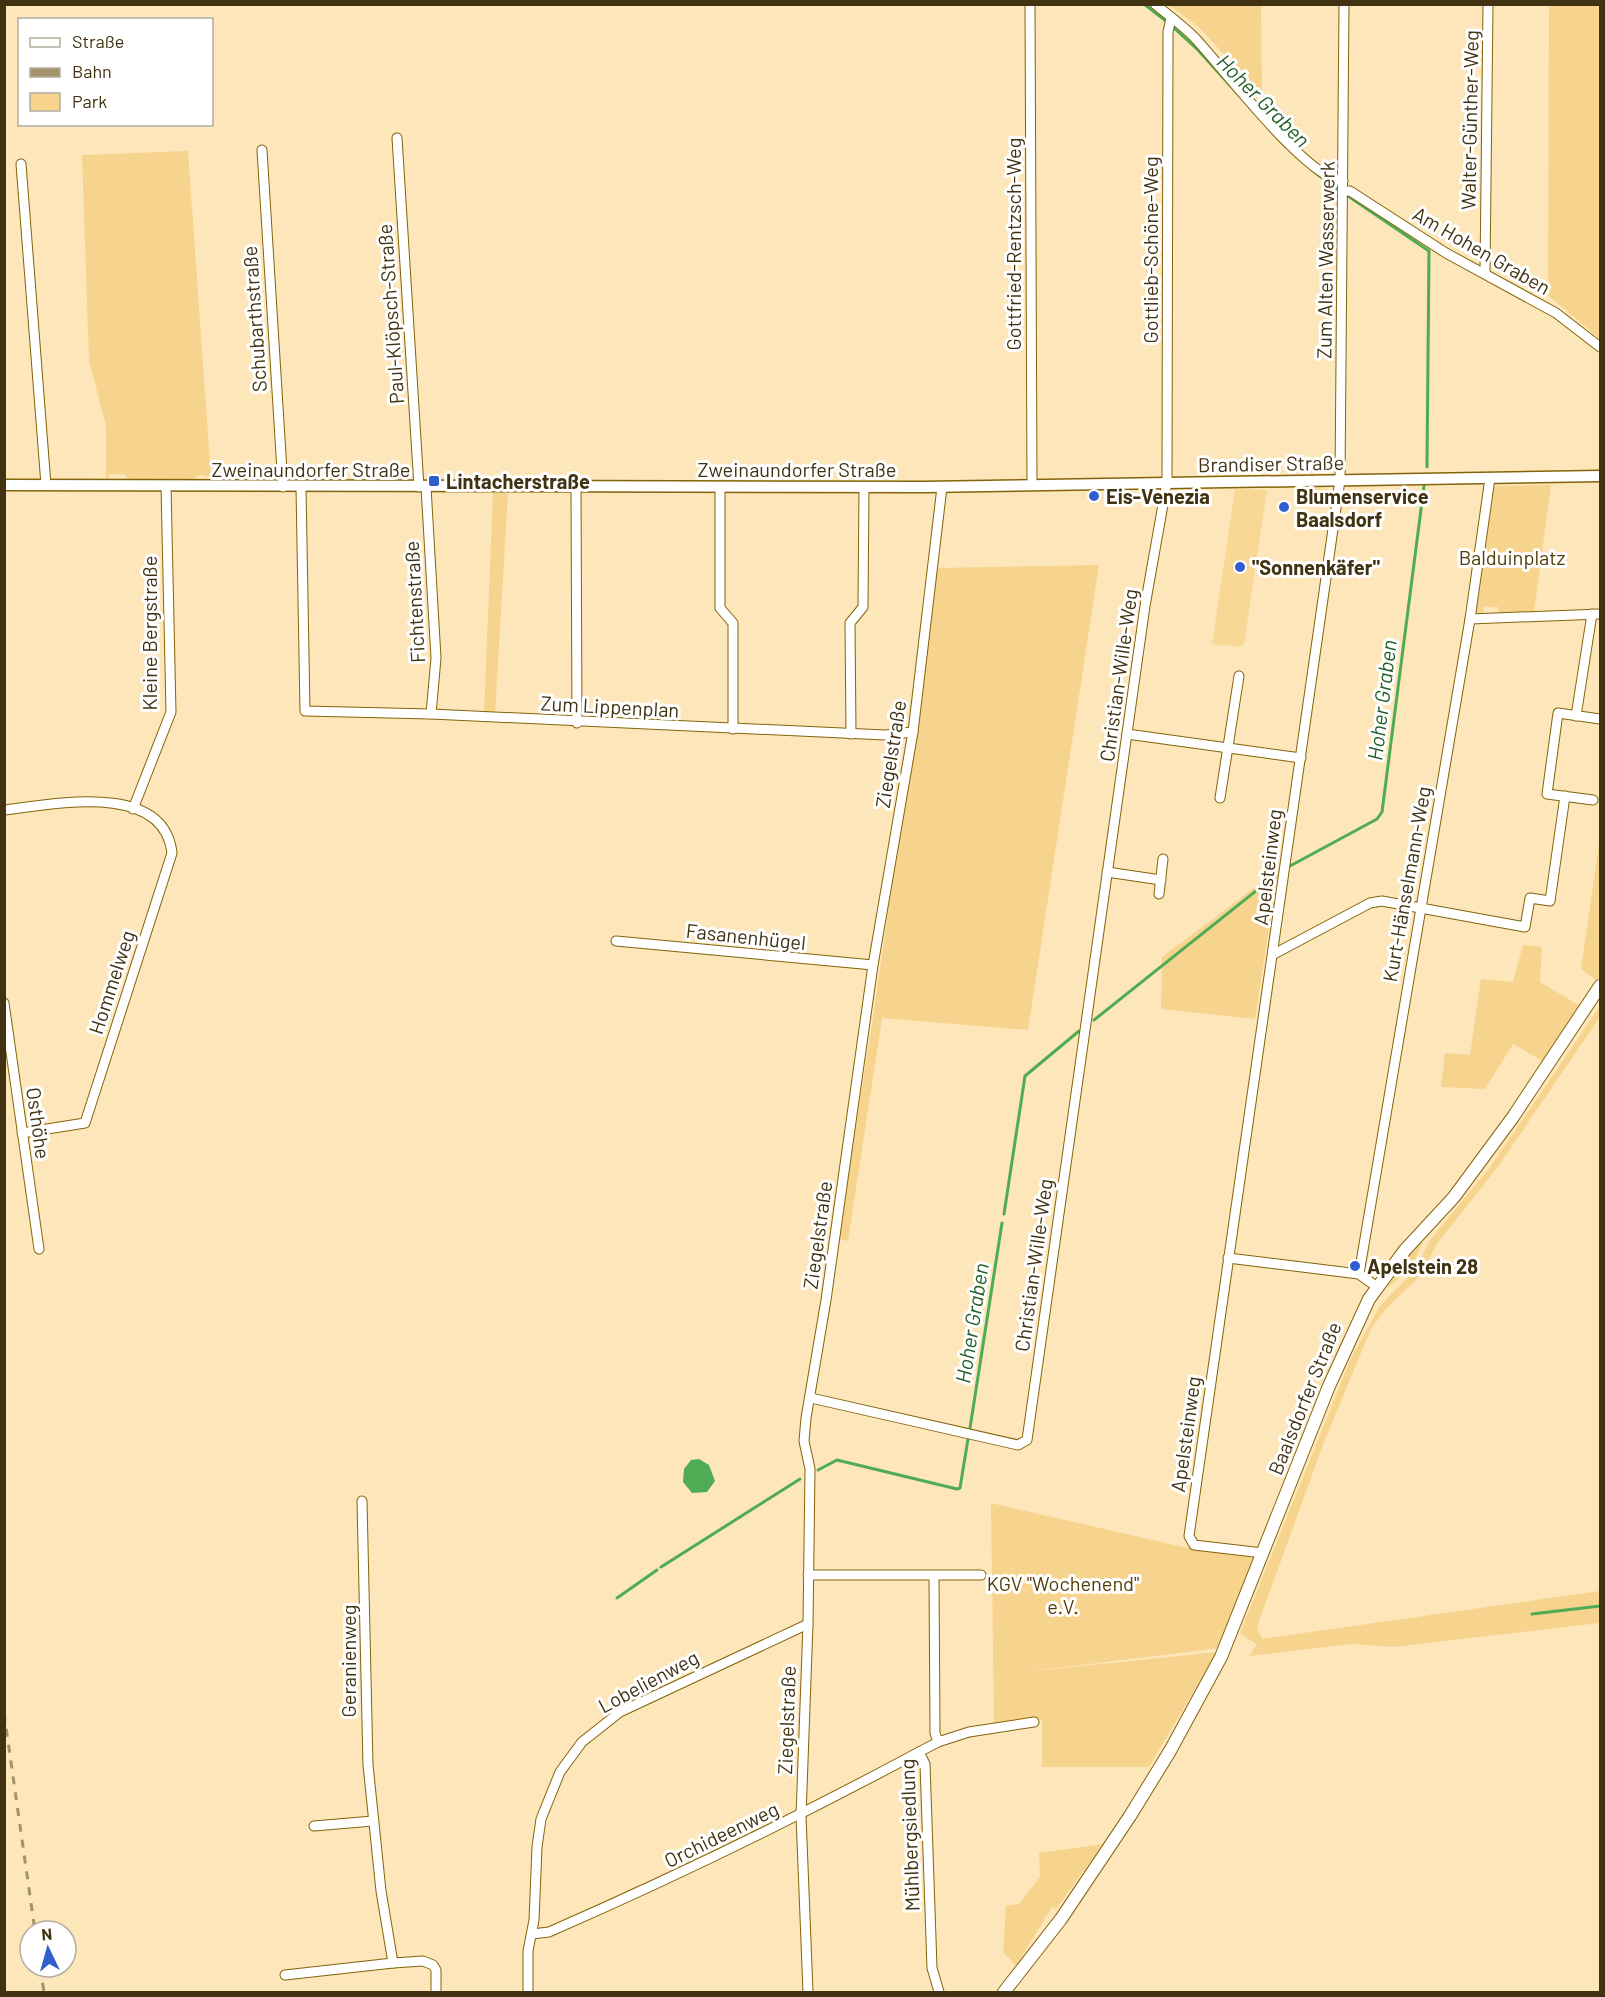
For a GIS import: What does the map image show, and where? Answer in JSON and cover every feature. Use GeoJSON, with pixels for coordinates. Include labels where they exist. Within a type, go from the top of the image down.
{"type":"FeatureCollection","features":[{"type":"Feature","properties":{"kind":"main road","name":"Baalsdorfer Straße"},"geometry":{"type":"LineString","coordinates":[[1004,1992],[1042,1944],[1101,1860],[1170,1750],[1216,1666],[1329,1386],[1357,1322],[1377,1287],[1405,1250],[1455,1197],[1513,1117],[1600,986]]}},
{"type":"Feature","properties":{"kind":"street","name":"Gottfried-Rentzsch-Weg"},"geometry":{"type":"LineString","coordinates":[[1030,4],[1032,484]]}},
{"type":"Feature","properties":{"kind":"street","name":"Am Hohen Graben"},"geometry":{"type":"LineString","coordinates":[[1155,4],[1193,36],[1245,96],[1310,162],[1350,191],[1446,253],[1485,272],[1556,314],[1600,347]]}},
{"type":"Feature","properties":{"kind":"street","name":"Zum Alten Wasserwerk"},"geometry":{"type":"LineString","coordinates":[[1340,480],[1344,4]]}},
{"type":"Feature","properties":{"kind":"street","name":"Walter-Günther-Weg"},"geometry":{"type":"LineString","coordinates":[[1485,272],[1488,4]]}},
{"type":"Feature","properties":{"kind":"street","name":"Gottlieb-Schöne-Weg"},"geometry":{"type":"LineString","coordinates":[[1167,482],[1168,32],[1171,18]]}},
{"type":"Feature","properties":{"kind":"street","name":"Paul-Klöpsch-Straße"},"geometry":{"type":"LineString","coordinates":[[397,138],[423,487]]}},
{"type":"Feature","properties":{"kind":"street","name":"Schubarthstraße"},"geometry":{"type":"LineString","coordinates":[[262,150],[283,487]]}},
{"type":"Feature","properties":{"kind":"street"},"geometry":{"type":"LineString","coordinates":[[21,164],[46,485]]}},
{"type":"Feature","properties":{"kind":"street","name":"Brandiser Straße"},"geometry":{"type":"LineString","coordinates":[[942,487],[1600,476]]}},
{"type":"Feature","properties":{"kind":"street","name":"Kurt-Hänselmann-Weg"},"geometry":{"type":"LineString","coordinates":[[1359,1274],[1470,619],[1490,478]]}},
{"type":"Feature","properties":{"kind":"street","name":"Apelsteinweg"},"geometry":{"type":"LineString","coordinates":[[1263,1552],[1194,1545],[1189,1536],[1340,480]]}},
{"type":"Feature","properties":{"kind":"street","name":"Christian-Wille-Weg"},"geometry":{"type":"LineString","coordinates":[[811,1398],[1018,1445],[1027,1440],[1145,606],[1167,482]]}},
{"type":"Feature","properties":{"kind":"street","name":"Zweinaundorfer Straße"},"geometry":{"type":"LineString","coordinates":[[4,485],[942,487]]}},
{"type":"Feature","properties":{"kind":"street","name":"Kleine Bergstraße"},"geometry":{"type":"LineString","coordinates":[[133,809],[171,712],[166,486]]}},
{"type":"Feature","properties":{"kind":"street","name":"Zum Lippenplan"},"geometry":{"type":"LineString","coordinates":[[301,487],[305,711],[431,714],[577,723],[851,734],[885,735],[913,732]]}},
{"type":"Feature","properties":{"kind":"street","name":"Fichtenstraße"},"geometry":{"type":"LineString","coordinates":[[423,487],[436,658],[431,714]]}},
{"type":"Feature","properties":{"kind":"street"},"geometry":{"type":"LineString","coordinates":[[576,487],[577,723]]}},
{"type":"Feature","properties":{"kind":"street"},"geometry":{"type":"LineString","coordinates":[[720,487],[720,608],[733,622],[733,729]]}},
{"type":"Feature","properties":{"kind":"street"},"geometry":{"type":"LineString","coordinates":[[851,734],[850,623],[863,607],[864,487]]}},
{"type":"Feature","properties":{"kind":"street","name":"Ziegelstraße"},"geometry":{"type":"LineString","coordinates":[[808,1992],[801,1816],[808,1624],[810,1469],[804,1441],[873,965],[913,732],[942,487]]}},
{"type":"Feature","properties":{"kind":"street"},"geometry":{"type":"LineString","coordinates":[[1470,619],[1596,614],[1576,716]]}},
{"type":"Feature","properties":{"kind":"street"},"geometry":{"type":"LineString","coordinates":[[1220,798],[1239,676]]}},
{"type":"Feature","properties":{"kind":"street"},"geometry":{"type":"LineString","coordinates":[[1593,800],[1547,794],[1558,713],[1600,720]]}},
{"type":"Feature","properties":{"kind":"street"},"geometry":{"type":"LineString","coordinates":[[1127,734],[1301,758]]}},
{"type":"Feature","properties":{"kind":"street"},"geometry":{"type":"LineString","coordinates":[[1274,954],[1370,903],[1382,901],[1525,927],[1530,898],[1550,901],[1565,796]]}},
{"type":"Feature","properties":{"kind":"street"},"geometry":{"type":"LineString","coordinates":[[4,810],[88,801],[133,809]]}},
{"type":"Feature","properties":{"kind":"street","name":"Hommelweg"},"geometry":{"type":"LineString","coordinates":[[22,1133],[85,1123],[172,853],[163,825],[148,814],[133,809]]}},
{"type":"Feature","properties":{"kind":"street"},"geometry":{"type":"LineString","coordinates":[[1159,894],[1163,859]]}},
{"type":"Feature","properties":{"kind":"street"},"geometry":{"type":"LineString","coordinates":[[1107,873],[1161,880]]}},
{"type":"Feature","properties":{"kind":"street","name":"Fasanenhügel"},"geometry":{"type":"LineString","coordinates":[[616,941],[873,965]]}},
{"type":"Feature","properties":{"kind":"street","name":"Osthöhe"},"geometry":{"type":"LineString","coordinates":[[4,1003],[39,1249]]}},
{"type":"Feature","properties":{"kind":"street"},"geometry":{"type":"LineString","coordinates":[[1228,1258],[1359,1274],[1377,1287]]}},
{"type":"Feature","properties":{"kind":"street","name":"Geranienweg"},"geometry":{"type":"LineString","coordinates":[[362,1501],[366,1707],[373,1821],[381,1892],[393,1964]]}},
{"type":"Feature","properties":{"kind":"street"},"geometry":{"type":"LineString","coordinates":[[808,1575],[981,1575]]}},
{"type":"Feature","properties":{"kind":"street","name":"Mühlbergsiedlung"},"geometry":{"type":"LineString","coordinates":[[934,1576],[935,1733],[938,1742],[920,1752],[925,1764],[932,1968],[939,1992]]}},
{"type":"Feature","properties":{"kind":"street","name":"Lobelienweg"},"geometry":{"type":"LineString","coordinates":[[528,1992],[528,1951],[532,1934],[541,1819],[560,1772],[582,1742],[620,1712],[808,1624]]}},
{"type":"Feature","properties":{"kind":"street"},"geometry":{"type":"LineString","coordinates":[[938,1742],[969,1732],[1034,1722]]}},
{"type":"Feature","properties":{"kind":"street","name":"Orchideenweg"},"geometry":{"type":"LineString","coordinates":[[532,1934],[549,1932],[648,1889],[801,1816],[920,1752]]}},
{"type":"Feature","properties":{"kind":"street"},"geometry":{"type":"LineString","coordinates":[[314,1826],[373,1821]]}},
{"type":"Feature","properties":{"kind":"street"},"geometry":{"type":"LineString","coordinates":[[285,1975],[423,1961],[433,1965],[436,1971],[436,1992]]}},
{"type":"Feature","properties":{"kind":"shaded area","name":"\"Sonnenkäfer\""},"geometry":{"type":"Polygon","coordinates":[[[1235,489],[1267,490],[1244,644],[1239,647],[1212,644],[1235,489]]]}},
{"type":"Feature","properties":{"kind":"shaded area"},"geometry":{"type":"Polygon","coordinates":[[[699,1459],[709,1465],[715,1481],[707,1492],[692,1493],[683,1482],[684,1469],[691,1460],[699,1459]]]}},
{"type":"Feature","properties":{"kind":"green space"},"geometry":{"type":"Polygon","coordinates":[[[1169,5],[1261,5],[1262,97],[1200,28],[1169,5]]]}},
{"type":"Feature","properties":{"kind":"green space"},"geometry":{"type":"Polygon","coordinates":[[[1549,5],[1600,5],[1600,339],[1548,295],[1549,5]]]}},
{"type":"Feature","properties":{"kind":"green space"},"geometry":{"type":"Polygon","coordinates":[[[188,151],[211,477],[200,475],[191,481],[127,481],[126,475],[109,474],[109,479],[106,479],[106,426],[89,361],[82,155],[188,151]]]}},
{"type":"Feature","properties":{"kind":"green space","name":"Balduinplatz"},"geometry":{"type":"Polygon","coordinates":[[[1551,485],[1534,613],[1499,613],[1498,607],[1484,607],[1483,614],[1476,612],[1493,486],[1551,485]]]}},
{"type":"Feature","properties":{"kind":"green space"},"geometry":{"type":"Polygon","coordinates":[[[1312,488],[1327,489],[1332,495],[1331,507],[1318,501],[1312,488]]]}},
{"type":"Feature","properties":{"kind":"green space"},"geometry":{"type":"Polygon","coordinates":[[[493,493],[508,493],[495,714],[484,713],[493,493]]]}},
{"type":"Feature","properties":{"kind":"green space"},"geometry":{"type":"Polygon","coordinates":[[[1099,565],[1028,1030],[882,1018],[848,1241],[838,1239],[873,1018],[937,568],[1099,565]]]}},
{"type":"Feature","properties":{"kind":"green space"},"geometry":{"type":"Polygon","coordinates":[[[1600,837],[1600,975],[1597,981],[1581,969],[1600,837]]]}},
{"type":"Feature","properties":{"kind":"green space"},"geometry":{"type":"Polygon","coordinates":[[[1278,870],[1255,1019],[1161,1009],[1162,957],[1278,870]]]}},
{"type":"Feature","properties":{"kind":"green space"},"geometry":{"type":"Polygon","coordinates":[[[1523,945],[1542,947],[1540,982],[1580,1006],[1544,1062],[1513,1044],[1485,1089],[1441,1087],[1445,1053],[1470,1055],[1481,979],[1513,982],[1523,945]]]}},
{"type":"Feature","properties":{"kind":"green space"},"geometry":{"type":"Polygon","coordinates":[[[1600,1006],[1600,1017],[1497,1168],[1436,1245],[1422,1274],[1385,1310],[1371,1329],[1324,1442],[1257,1627],[1262,1639],[1600,1591],[1600,1623],[1393,1647],[1352,1644],[1249,1656],[1257,1645],[1240,1633],[1351,1358],[1380,1306],[1415,1270],[1430,1240],[1491,1166],[1600,1006]]]}},
{"type":"Feature","properties":{"kind":"green space"},"geometry":{"type":"Polygon","coordinates":[[[1426,1234],[1412,1267],[1387,1288],[1405,1259],[1426,1234]]]}},
{"type":"Feature","properties":{"kind":"green space","name":"KGV \"Wochenend\" e.V."},"geometry":{"type":"Polygon","coordinates":[[[991,1503],[1183,1547],[1251,1553],[1256,1558],[1220,1648],[1024,1672],[1217,1652],[1149,1767],[1042,1767],[1042,1719],[994,1724],[991,1503]]]}},
{"type":"Feature","properties":{"kind":"green space"},"geometry":{"type":"Polygon","coordinates":[[[1103,1844],[1056,1909],[1052,1907],[1016,1966],[1003,1952],[1006,1906],[1019,1904],[1040,1877],[1039,1853],[1103,1844]]]}},
{"type":"Feature","properties":{"kind":"waterway","name":"Hoher Graben"},"geometry":{"type":"LineString","coordinates":[[1144,4],[1166,21]]}},
{"type":"Feature","properties":{"kind":"waterway","name":"Hoher Graben"},"geometry":{"type":"LineString","coordinates":[[1174,28],[1198,50],[1285,146]]}},
{"type":"Feature","properties":{"kind":"waterway","name":"Hoher Graben"},"geometry":{"type":"LineString","coordinates":[[1312,170],[1337,189]]}},
{"type":"Feature","properties":{"kind":"waterway","name":"Hoher Graben"},"geometry":{"type":"LineString","coordinates":[[1348,196],[1429,251],[1427,467]]}},
{"type":"Feature","properties":{"kind":"waterway","name":"Hoher Graben"},"geometry":{"type":"LineString","coordinates":[[1290,866],[1377,819],[1382,812],[1424,486]]}},
{"type":"Feature","properties":{"kind":"waterway","name":"Hoher Graben"},"geometry":{"type":"LineString","coordinates":[[1094,1020],[1276,875]]}},
{"type":"Feature","properties":{"kind":"waterway","name":"Hoher Graben"},"geometry":{"type":"LineString","coordinates":[[1004,1214],[1025,1076],[1079,1031]]}},
{"type":"Feature","properties":{"kind":"waterway","name":"Hoher Graben"},"geometry":{"type":"LineString","coordinates":[[970,1428],[1002,1223]]}},
{"type":"Feature","properties":{"kind":"waterway","name":"Hoher Graben"},"geometry":{"type":"LineString","coordinates":[[818,1470],[837,1460],[957,1489],[960,1488],[968,1439]]}},
{"type":"Feature","properties":{"kind":"waterway","name":"Hoher Graben"},"geometry":{"type":"LineString","coordinates":[[661,1567],[800,1479]]}},
{"type":"Feature","properties":{"kind":"waterway","name":"Hoher Graben"},"geometry":{"type":"LineString","coordinates":[[617,1598],[657,1570]]}},
{"type":"Feature","properties":{"kind":"waterway"},"geometry":{"type":"LineString","coordinates":[[1532,1614],[1600,1606]]}},
{"type":"Feature","properties":{"kind":"railway"},"geometry":{"type":"LineString","coordinates":[[4,1713],[33,1919]]}},
{"type":"Feature","properties":{"kind":"railway"},"geometry":{"type":"LineString","coordinates":[[42,1979],[44,1992]]}},
{"type":"Feature","properties":{"kind":"place","name":"Lintacherstraße"},"geometry":{"type":"Point","coordinates":[434,481]}},
{"type":"Feature","properties":{"kind":"place","name":"Eis-Venezia"},"geometry":{"type":"Point","coordinates":[1094,496]}},
{"type":"Feature","properties":{"kind":"place","name":"Blumenservice Baalsdorf"},"geometry":{"type":"Point","coordinates":[1284,507]}},
{"type":"Feature","properties":{"kind":"place","name":"\"Sonnenkäfer\""},"geometry":{"type":"Point","coordinates":[1240,567]}},
{"type":"Feature","properties":{"kind":"place","name":"Apelstein 28"},"geometry":{"type":"Point","coordinates":[1355,1266]}}]}
